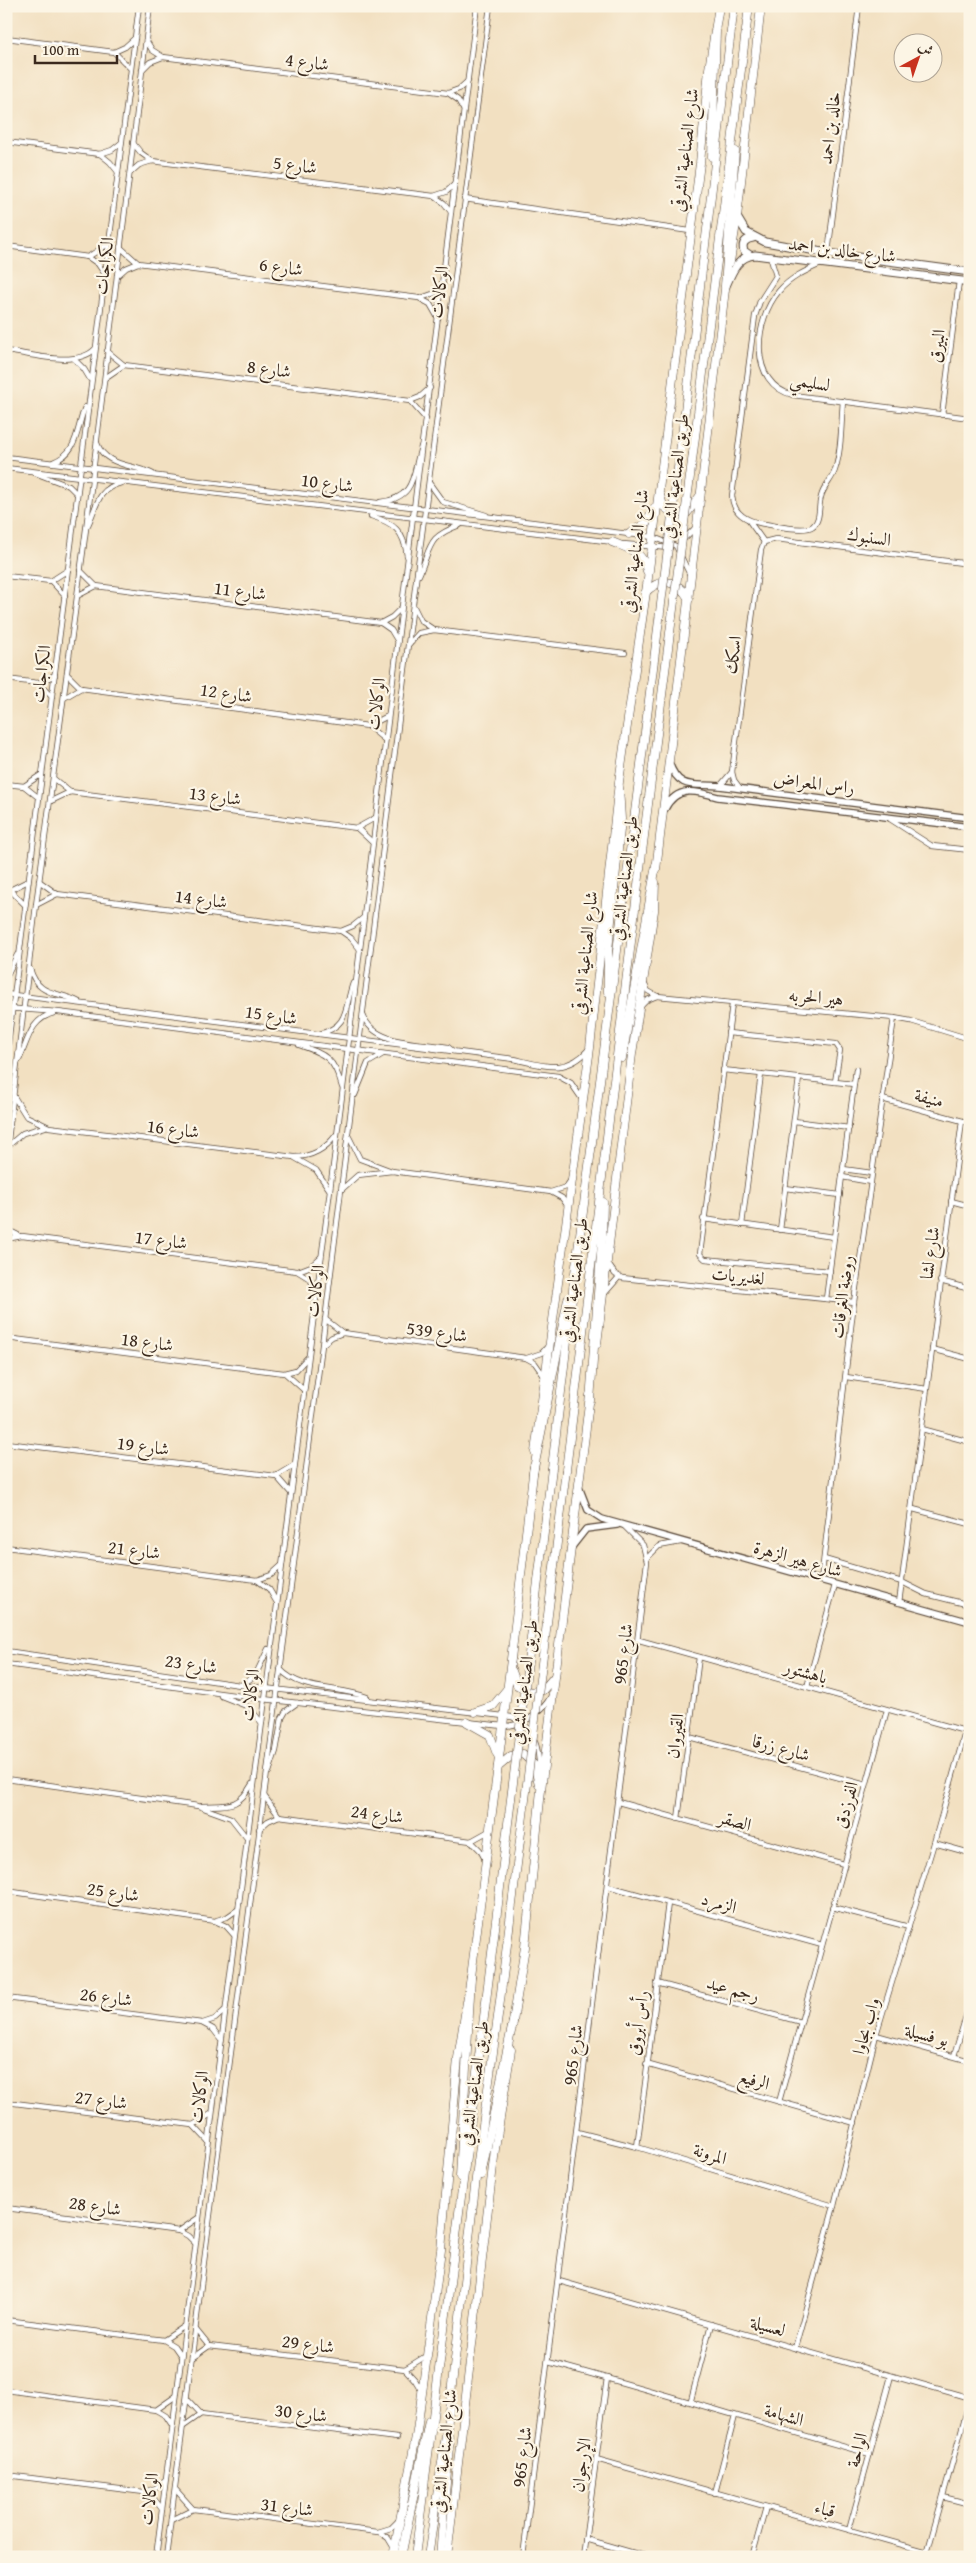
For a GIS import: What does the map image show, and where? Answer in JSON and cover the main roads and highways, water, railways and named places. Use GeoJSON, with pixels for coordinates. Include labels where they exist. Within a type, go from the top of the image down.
{"type":"FeatureCollection","features":[{"type":"Feature","properties":{"kind":"main road","name":"شارع الصناعية الشرقي"},"geometry":{"type":"LineString","coordinates":[[583,1100],[619,787],[648,578],[700,163],[709,70],[719,6]]}},
{"type":"Feature","properties":{"kind":"main road","name":"طريق الصناعية الشرقي"},"geometry":{"type":"LineString","coordinates":[[416,2557],[460,2194],[467,2159],[575,1273],[680,452],[734,6]]}},
{"type":"Feature","properties":{"kind":"main road","name":"طريق الصناعية الشرقي"},"geometry":{"type":"LineString","coordinates":[[428,2557],[447,2428],[749,6]]}},
{"type":"Feature","properties":{"kind":"main road"},"geometry":{"type":"LineString","coordinates":[[726,286],[738,217],[761,6]]}},
{"type":"Feature","properties":{"kind":"main road"},"geometry":{"type":"LineString","coordinates":[[712,176],[711,140],[716,31]]}},
{"type":"Feature","properties":{"kind":"main road"},"geometry":{"type":"LineString","coordinates":[[612,1099],[632,1010],[656,865],[726,286],[735,166],[735,117]]}},
{"type":"Feature","properties":{"kind":"main road"},"geometry":{"type":"LineString","coordinates":[[738,217],[744,230],[753,238]]}},
{"type":"Feature","properties":{"kind":"main road"},"geometry":{"type":"LineString","coordinates":[[726,286],[737,264],[750,255],[744,251],[744,244],[746,240],[753,238]]}},
{"type":"Feature","properties":{"kind":"main road","name":"شارع خالد بن احمد"},"geometry":{"type":"LineString","coordinates":[[753,238],[828,253],[970,272]]}},
{"type":"Feature","properties":{"kind":"main road","name":"شارع خالد بن احمد"},"geometry":{"type":"LineString","coordinates":[[750,255],[825,262],[970,282]]}},
{"type":"Feature","properties":{"kind":"main road"},"geometry":{"type":"LineString","coordinates":[[660,478],[663,506],[675,515],[682,515],[691,509],[702,491]]}},
{"type":"Feature","properties":{"kind":"main road"},"geometry":{"type":"LineString","coordinates":[[629,534],[646,523],[657,502]]}},
{"type":"Feature","properties":{"kind":"main road"},"geometry":{"type":"LineString","coordinates":[[612,542],[633,550],[641,556],[645,563],[648,578]]}},
{"type":"Feature","properties":{"kind":"main road"},"geometry":{"type":"LineString","coordinates":[[645,593],[654,585],[667,581],[680,587],[689,599]]}},
{"type":"Feature","properties":{"kind":"main road"},"geometry":{"type":"LineString","coordinates":[[610,1006],[608,951],[621,819],[619,787]]}},
{"type":"Feature","properties":{"kind":"main road","name":"طريق الصناعية الشرقي"},"geometry":{"type":"LineString","coordinates":[[470,2349],[512,2022],[525,1947],[541,1790],[578,1485],[608,1264],[639,1009],[654,911],[656,865]]}},
{"type":"Feature","properties":{"kind":"main road","name":"طريق الصناعية الشرقي"},"geometry":{"type":"LineString","coordinates":[[394,2553],[422,2393],[448,2185],[458,2058],[471,1977],[498,1767],[544,1376],[550,1345],[583,1100]]}},
{"type":"Feature","properties":{"kind":"main road"},"geometry":{"type":"LineString","coordinates":[[590,1401],[602,1240],[602,1177]]}},
{"type":"Feature","properties":{"kind":"main road"},"geometry":{"type":"LineString","coordinates":[[533,1473],[559,1334],[575,1273]]}},
{"type":"Feature","properties":{"kind":"main road"},"geometry":{"type":"LineString","coordinates":[[511,1662],[515,1681],[525,1690],[534,1692],[543,1690],[555,1675]]}},
{"type":"Feature","properties":{"kind":"main road"},"geometry":{"type":"LineString","coordinates":[[475,1712],[488,1709],[498,1702],[508,1685]]}},
{"type":"Feature","properties":{"kind":"main road"},"geometry":{"type":"LineString","coordinates":[[467,1722],[490,1735],[496,1746],[498,1767]]}},
{"type":"Feature","properties":{"kind":"main road"},"geometry":{"type":"LineString","coordinates":[[498,1767],[515,1754],[526,1756],[534,1765],[541,1790]]}},
{"type":"Feature","properties":{"kind":"main road"},"geometry":{"type":"LineString","coordinates":[[460,2194],[461,2136],[471,1977]]}},
{"type":"Feature","properties":{"kind":"main road"},"geometry":{"type":"LineString","coordinates":[[475,2196],[486,2152],[512,2022]]}},
{"type":"Feature","properties":{"kind":"main road","name":"شارع الصناعية الشرقي"},"geometry":{"type":"LineString","coordinates":[[447,2557],[470,2349]]}},
{"type":"Feature","properties":{"kind":"main road"},"geometry":{"type":"LineString","coordinates":[[401,2557],[422,2448],[434,2402]]}},
{"type":"Feature","properties":{"kind":"main road"},"geometry":{"type":"LineString","coordinates":[[440,2557],[449,2446],[447,2428]]}}]}
